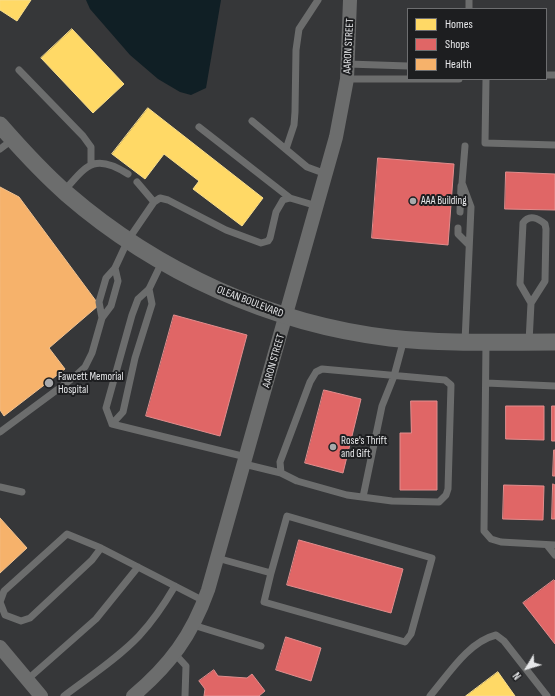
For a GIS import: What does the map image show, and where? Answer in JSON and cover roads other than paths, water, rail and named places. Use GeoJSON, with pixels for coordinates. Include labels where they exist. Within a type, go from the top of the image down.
{"type":"FeatureCollection","features":[{"type":"Feature","properties":{"kind":"street","name":"AARON STREET"},"geometry":{"type":"LineString","coordinates":[[133,696],[176,654],[193,625],[204,601],[287,316],[336,137],[347,79],[350,0]]}},
{"type":"Feature","properties":{"kind":"street","name":"OLEAN BOULEVARD"},"geometry":{"type":"LineString","coordinates":[[3,136],[64,191],[128,240],[162,262],[208,286],[247,302],[287,316],[348,331],[404,339],[465,342],[555,342]]}},
{"type":"Feature","properties":{"kind":"street"},"geometry":{"type":"LineString","coordinates":[[2,654],[28,679],[41,696]]}},
{"type":"Feature","properties":{"kind":"lane"},"geometry":{"type":"LineString","coordinates":[[286,150],[294,125],[296,50],[300,29],[318,0]]}},
{"type":"Feature","properties":{"kind":"lane"},"geometry":{"type":"LineString","coordinates":[[348,64],[407,66]]}},
{"type":"Feature","properties":{"kind":"lane"},"geometry":{"type":"LineString","coordinates":[[19,70],[91,147],[91,164]]}},
{"type":"Feature","properties":{"kind":"lane"},"geometry":{"type":"LineString","coordinates":[[347,79],[407,79]]}},
{"type":"Feature","properties":{"kind":"lane"},"geometry":{"type":"LineString","coordinates":[[486,80],[485,144],[555,145]]}},
{"type":"Feature","properties":{"kind":"lane"},"geometry":{"type":"LineString","coordinates":[[252,121],[307,167],[326,174]]}},
{"type":"Feature","properties":{"kind":"lane"},"geometry":{"type":"LineString","coordinates":[[200,127],[290,198],[317,206]]}},
{"type":"Feature","properties":{"kind":"lane"},"geometry":{"type":"LineString","coordinates":[[460,212],[465,146]]}},
{"type":"Feature","properties":{"kind":"lane"},"geometry":{"type":"LineString","coordinates":[[64,191],[80,172],[91,164],[104,164],[119,168],[128,174]]}},
{"type":"Feature","properties":{"kind":"lane"},"geometry":{"type":"LineString","coordinates":[[138,182],[154,202]]}},
{"type":"Feature","properties":{"kind":"lane"},"geometry":{"type":"LineString","coordinates":[[462,183],[471,207],[468,244],[465,342]]}},
{"type":"Feature","properties":{"kind":"lane"},"geometry":{"type":"LineString","coordinates":[[102,318],[99,302],[106,278],[115,268],[128,240],[154,202],[160,198],[168,200],[226,230],[261,244],[268,241],[270,238],[276,212],[283,200],[290,198]]}},
{"type":"Feature","properties":{"kind":"lane"},"geometry":{"type":"LineString","coordinates":[[529,342],[531,303],[542,287],[546,274],[546,229],[545,224],[535,218],[529,218],[523,223],[521,248],[520,284],[531,303]]}},
{"type":"Feature","properties":{"kind":"lane"},"geometry":{"type":"LineString","coordinates":[[458,228],[458,234],[468,244]]}},
{"type":"Feature","properties":{"kind":"lane"},"geometry":{"type":"LineString","coordinates":[[112,424],[106,408],[115,370],[138,299],[149,289],[162,262]]}},
{"type":"Feature","properties":{"kind":"lane"},"geometry":{"type":"LineString","coordinates":[[0,432],[85,368],[92,353],[102,318],[111,306],[118,281],[115,268]]}},
{"type":"Feature","properties":{"kind":"lane"},"geometry":{"type":"LineString","coordinates":[[112,424],[123,412],[135,358],[152,304],[149,289]]}},
{"type":"Feature","properties":{"kind":"lane"},"geometry":{"type":"LineString","coordinates":[[363,497],[382,406],[394,376],[404,339]]}},
{"type":"Feature","properties":{"kind":"lane"},"geometry":{"type":"LineString","coordinates":[[486,342],[484,531],[491,539],[501,542],[551,545],[555,555]]}},
{"type":"Feature","properties":{"kind":"lane"},"geometry":{"type":"LineString","coordinates":[[112,424],[245,461],[281,473],[297,481],[348,495],[392,500],[439,502],[446,495],[451,385],[445,380],[322,369],[316,372],[310,382],[280,462],[281,473]]}},
{"type":"Feature","properties":{"kind":"lane"},"geometry":{"type":"LineString","coordinates":[[486,383],[555,386]]}},
{"type":"Feature","properties":{"kind":"lane"},"geometry":{"type":"LineString","coordinates":[[0,487],[22,492]]}},
{"type":"Feature","properties":{"kind":"lane"},"geometry":{"type":"LineString","coordinates":[[288,516],[432,558],[411,634],[405,642],[264,602],[271,573],[288,516]]}},
{"type":"Feature","properties":{"kind":"lane"},"geometry":{"type":"LineString","coordinates":[[101,548],[92,560],[30,618],[21,621],[2,618],[0,602],[4,591],[66,534],[101,548],[204,601]]}},
{"type":"Feature","properties":{"kind":"lane"},"geometry":{"type":"LineString","coordinates":[[217,558],[271,573]]}},
{"type":"Feature","properties":{"kind":"lane"},"geometry":{"type":"LineString","coordinates":[[28,679],[96,618],[138,567]]}},
{"type":"Feature","properties":{"kind":"lane"},"geometry":{"type":"LineString","coordinates":[[64,696],[139,636],[162,607],[175,586]]}},
{"type":"Feature","properties":{"kind":"lane"},"geometry":{"type":"LineString","coordinates":[[193,625],[261,646]]}},
{"type":"Feature","properties":{"kind":"lane"},"geometry":{"type":"LineString","coordinates":[[430,696],[474,645],[486,637],[496,635],[504,641],[547,696]]}},
{"type":"Feature","properties":{"kind":"lane"},"geometry":{"type":"LineString","coordinates":[[176,654],[186,666],[185,696]]}},
{"type":"Feature","properties":{"kind":"place","name":"AAA Building"},"geometry":{"type":"Point","coordinates":[413,201]}},
{"type":"Feature","properties":{"kind":"place","name":"Fawcett Memorial Hospital"},"geometry":{"type":"Point","coordinates":[49,383]}},
{"type":"Feature","properties":{"kind":"place","name":"Rose's Thrift and Gift"},"geometry":{"type":"Point","coordinates":[333,447]}}]}
